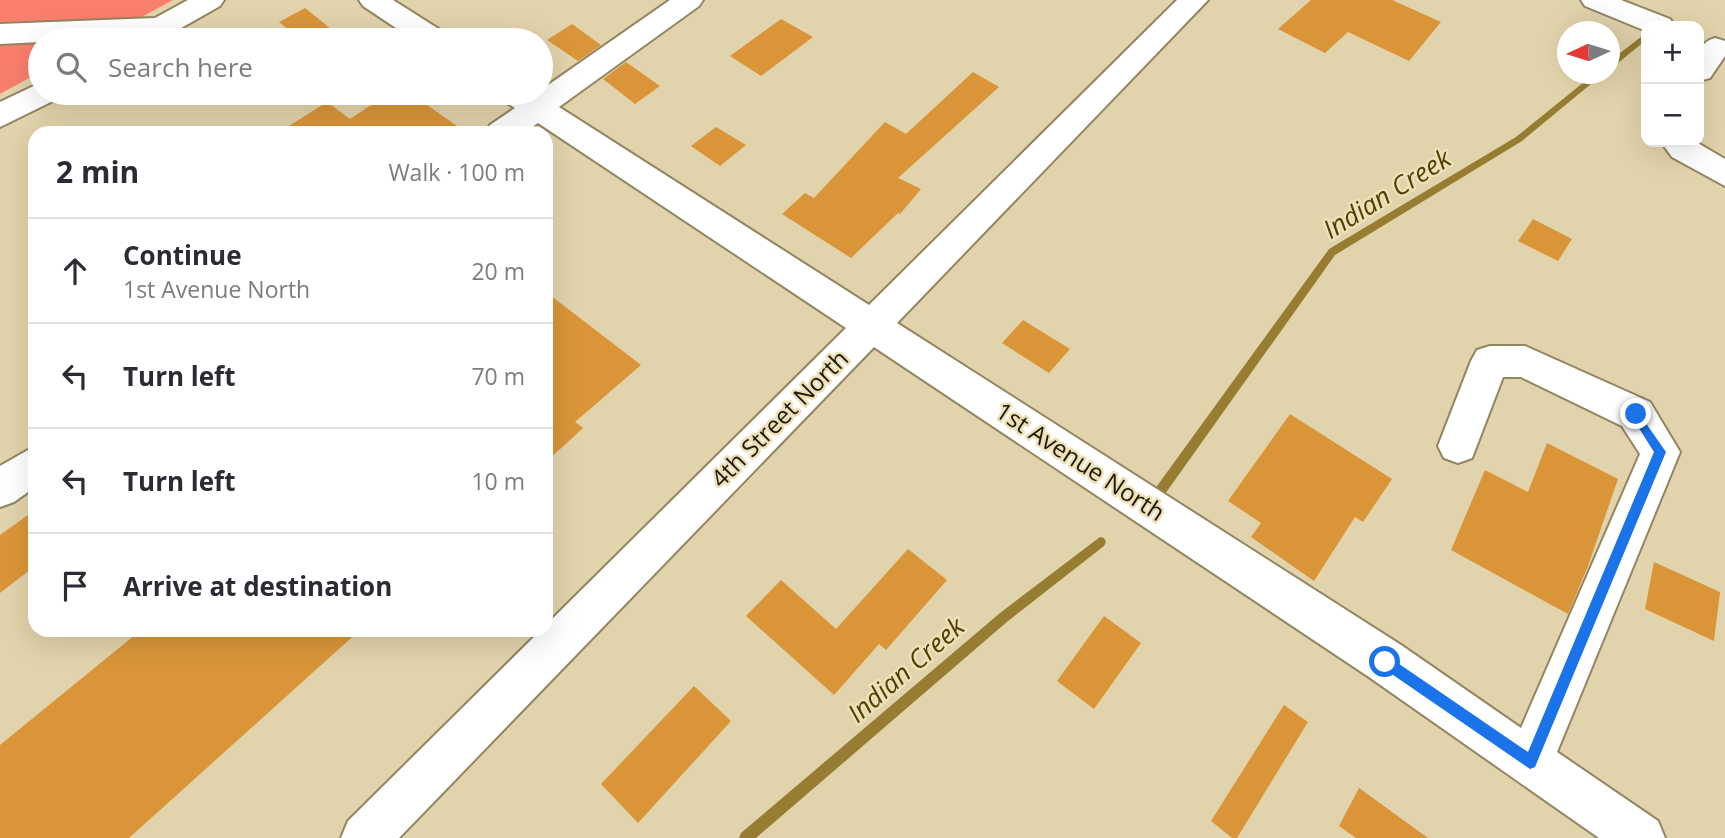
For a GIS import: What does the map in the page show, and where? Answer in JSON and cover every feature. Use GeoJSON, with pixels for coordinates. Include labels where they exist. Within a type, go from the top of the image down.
{"type":"FeatureCollection","features":[{"type":"Feature","properties":{"kind":"street"},"geometry":{"type":"LineString","coordinates":[[159,28],[210,0]]}},
{"type":"Feature","properties":{"kind":"street"},"geometry":{"type":"LineString","coordinates":[[373,0],[416,28]]}},
{"type":"Feature","properties":{"kind":"street"},"geometry":{"type":"LineString","coordinates":[[553,83],[689,0]]}},
{"type":"Feature","properties":{"kind":"street","name":"4th Street North"},"geometry":{"type":"LineString","coordinates":[[365,838],[1195,0]]}},
{"type":"Feature","properties":{"kind":"street"},"geometry":{"type":"LineString","coordinates":[[1595,0],[1648,21]]}},
{"type":"Feature","properties":{"kind":"street"},"geometry":{"type":"LineString","coordinates":[[0,34],[28,34]]}},
{"type":"Feature","properties":{"kind":"street"},"geometry":{"type":"LineString","coordinates":[[0,116],[28,101]]}},
{"type":"Feature","properties":{"kind":"street"},"geometry":{"type":"LineString","coordinates":[[506,126],[522,105]]}},
{"type":"Feature","properties":{"kind":"street","name":"1st Avenue North"},"geometry":{"type":"LineString","coordinates":[[534,105],[1385,662],[1641,838]]}},
{"type":"Feature","properties":{"kind":"street"},"geometry":{"type":"LineString","coordinates":[[1681,147],[1725,174]]}},
{"type":"Feature","properties":{"kind":"street"},"geometry":{"type":"LineString","coordinates":[[1458,446],[1490,360],[1525,362],[1636,414],[1660,452],[1530,762]]}},
{"type":"Feature","properties":{"kind":"street"},"geometry":{"type":"LineString","coordinates":[[0,489],[28,469]]}},
{"type":"Feature","properties":{"kind":"shaded area"},"geometry":{"type":"Polygon","coordinates":[[[0,0],[173,0],[121,28],[28,28],[28,79],[0,94],[0,0]]]}},
{"type":"Feature","properties":{"kind":"building"},"geometry":{"type":"Polygon","coordinates":[[[1311,0],[1392,0],[1441,22],[1409,61],[1348,32],[1325,53],[1278,29],[1311,0]]]}},
{"type":"Feature","properties":{"kind":"building"},"geometry":{"type":"Polygon","coordinates":[[[305,8],[330,28],[286,28],[279,22],[305,8]]]}},
{"type":"Feature","properties":{"kind":"building"},"geometry":{"type":"Polygon","coordinates":[[[781,19],[813,37],[761,76],[730,56],[781,19]]]}},
{"type":"Feature","properties":{"kind":"building"},"geometry":{"type":"Polygon","coordinates":[[[572,24],[601,45],[578,61],[553,44],[553,36],[572,24]]]}},
{"type":"Feature","properties":{"kind":"building"},"geometry":{"type":"Polygon","coordinates":[[[626,62],[660,86],[635,104],[603,79],[626,62]]]}},
{"type":"Feature","properties":{"kind":"building"},"geometry":{"type":"Polygon","coordinates":[[[973,72],[999,87],[898,178],[921,189],[900,214],[851,258],[782,214],[805,193],[814,198],[885,122],[906,134],[973,72]]]}},
{"type":"Feature","properties":{"kind":"building"},"geometry":{"type":"Polygon","coordinates":[[[322,105],[331,105],[350,119],[371,105],[427,105],[457,126],[289,126],[322,105]]]}},
{"type":"Feature","properties":{"kind":"building"},"geometry":{"type":"Polygon","coordinates":[[[716,127],[746,145],[720,166],[691,146],[716,127]]]}},
{"type":"Feature","properties":{"kind":"building"},"geometry":{"type":"Polygon","coordinates":[[[1533,219],[1572,239],[1558,261],[1518,241],[1533,219]]]}},
{"type":"Feature","properties":{"kind":"building"},"geometry":{"type":"Polygon","coordinates":[[[553,297],[641,365],[575,422],[583,428],[553,456],[553,297]]]}},
{"type":"Feature","properties":{"kind":"building"},"geometry":{"type":"Polygon","coordinates":[[[1023,320],[1070,349],[1049,373],[1002,343],[1023,320]]]}},
{"type":"Feature","properties":{"kind":"building"},"geometry":{"type":"Polygon","coordinates":[[[1290,414],[1392,479],[1363,522],[1355,517],[1314,581],[1251,537],[1261,523],[1228,501],[1290,414]]]}},
{"type":"Feature","properties":{"kind":"building"},"geometry":{"type":"Polygon","coordinates":[[[1547,443],[1618,479],[1568,614],[1451,550],[1485,470],[1528,492],[1547,443]]]}},
{"type":"Feature","properties":{"kind":"building"},"geometry":{"type":"Polygon","coordinates":[[[28,515],[28,571],[0,593],[0,535],[28,515]]]}},
{"type":"Feature","properties":{"kind":"building"},"geometry":{"type":"Polygon","coordinates":[[[908,549],[947,580],[886,650],[879,644],[834,695],[746,616],[781,580],[836,629],[908,549]]]}},
{"type":"Feature","properties":{"kind":"building"},"geometry":{"type":"Polygon","coordinates":[[[1654,562],[1720,592],[1714,641],[1645,609],[1654,562]]]}},
{"type":"Feature","properties":{"kind":"building"},"geometry":{"type":"Polygon","coordinates":[[[1104,616],[1141,643],[1094,709],[1057,681],[1104,616]]]}},
{"type":"Feature","properties":{"kind":"building"},"geometry":{"type":"Polygon","coordinates":[[[132,637],[352,637],[129,838],[0,838],[0,745],[132,637]]]}},
{"type":"Feature","properties":{"kind":"building"},"geometry":{"type":"Polygon","coordinates":[[[694,686],[731,721],[638,823],[601,784],[694,686]]]}},
{"type":"Feature","properties":{"kind":"building"},"geometry":{"type":"Polygon","coordinates":[[[1284,705],[1308,722],[1237,838],[1232,838],[1211,821],[1284,705]]]}},
{"type":"Feature","properties":{"kind":"building"},"geometry":{"type":"Polygon","coordinates":[[[1359,788],[1428,838],[1356,838],[1339,826],[1359,788]]]}},
{"type":"Feature","properties":{"kind":"waterway","name":"Indian Creek"},"geometry":{"type":"LineString","coordinates":[[1620,57],[1641,40]]}},
{"type":"Feature","properties":{"kind":"waterway","name":"Indian Creek"},"geometry":{"type":"LineString","coordinates":[[1161,490],[1332,252],[1519,139],[1587,84]]}},
{"type":"Feature","properties":{"kind":"waterway","name":"Indian Creek"},"geometry":{"type":"LineString","coordinates":[[746,838],[1004,617],[1100,542]]}},
{"type":"Feature","properties":{"kind":"route"},"geometry":{"type":"LineString","coordinates":[[1385,662],[1530,762],[1641,503],[1660,452],[1636,414]]}}]}
